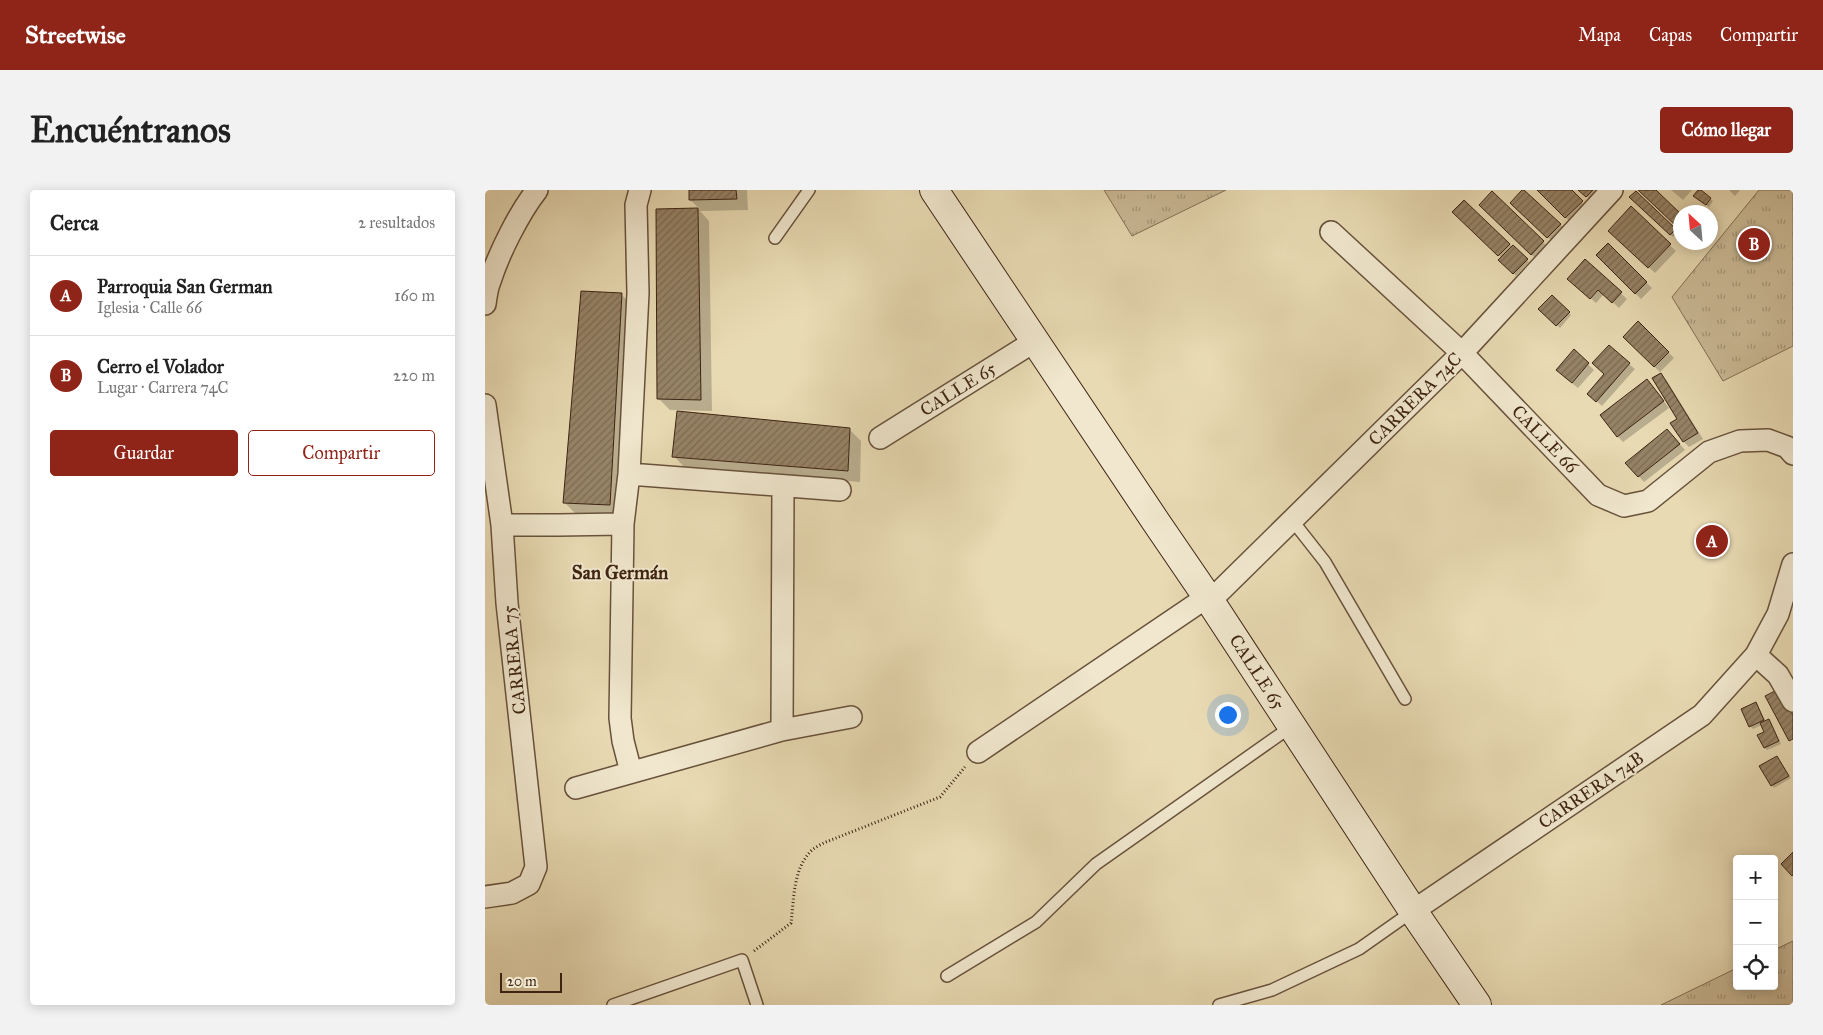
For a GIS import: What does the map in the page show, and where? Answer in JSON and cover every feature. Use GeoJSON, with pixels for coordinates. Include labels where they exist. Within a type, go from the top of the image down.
{"type":"FeatureCollection","features":[{"type":"Feature","properties":{"kind":"main road","name":"CALLE 65"},"geometry":{"type":"LineString","coordinates":[[934,190],[1209,599],[1413,911],[1477,1005]]}},
{"type":"Feature","properties":{"kind":"street"},"geometry":{"type":"LineString","coordinates":[[485,304],[489,281],[528,201],[537,190]]}},
{"type":"Feature","properties":{"kind":"street"},"geometry":{"type":"LineString","coordinates":[[631,772],[623,741],[620,718],[623,524],[629,474],[638,293],[636,205],[640,190]]}},
{"type":"Feature","properties":{"kind":"street","name":"CARRERA 74C"},"geometry":{"type":"LineString","coordinates":[[978,752],[1209,599],[1462,353],[1612,190]]}},
{"type":"Feature","properties":{"kind":"street","name":"CALLE 66"},"geometry":{"type":"LineString","coordinates":[[1331,232],[1462,353],[1598,495],[1624,506],[1648,501],[1709,452],[1740,441],[1768,440],[1787,447],[1793,454]]}},
{"type":"Feature","properties":{"kind":"street","name":"CALLE 65"},"geometry":{"type":"LineString","coordinates":[[880,438],[1035,341]]}},
{"type":"Feature","properties":{"kind":"street","name":"CARRERA 75"},"geometry":{"type":"LineString","coordinates":[[485,405],[502,524],[507,603],[536,867],[529,884],[512,893],[485,897]]}},
{"type":"Feature","properties":{"kind":"street"},"geometry":{"type":"LineString","coordinates":[[629,474],[840,490]]}},
{"type":"Feature","properties":{"kind":"street"},"geometry":{"type":"LineString","coordinates":[[782,730],[783,486]]}},
{"type":"Feature","properties":{"kind":"street"},"geometry":{"type":"LineString","coordinates":[[502,524],[623,524]]}},
{"type":"Feature","properties":{"kind":"street","name":"CARRERA 74B"},"geometry":{"type":"LineString","coordinates":[[1413,911],[1702,714],[1755,655],[1778,614],[1793,564]]}},
{"type":"Feature","properties":{"kind":"street"},"geometry":{"type":"LineString","coordinates":[[1755,655],[1778,675],[1793,701]]}},
{"type":"Feature","properties":{"kind":"street"},"geometry":{"type":"LineString","coordinates":[[575,788],[782,730],[851,717]]}},
{"type":"Feature","properties":{"kind":"lane"},"geometry":{"type":"LineString","coordinates":[[775,238],[809,190]]}},
{"type":"Feature","properties":{"kind":"lane"},"geometry":{"type":"LineString","coordinates":[[1292,520],[1325,562],[1405,699]]}},
{"type":"Feature","properties":{"kind":"lane"},"geometry":{"type":"LineString","coordinates":[[947,976],[1036,922],[1096,864],[1292,726]]}},
{"type":"Feature","properties":{"kind":"lane"},"geometry":{"type":"LineString","coordinates":[[1219,1005],[1272,990],[1359,949],[1413,911]]}},
{"type":"Feature","properties":{"kind":"lane"},"geometry":{"type":"LineString","coordinates":[[613,1005],[742,960],[757,1005]]}},
{"type":"Feature","properties":{"kind":"path"},"geometry":{"type":"LineString","coordinates":[[742,960],[791,923],[797,878],[802,863],[812,850],[826,842],[940,797],[978,752]]}},
{"type":"Feature","properties":{"kind":"green space"},"geometry":{"type":"Polygon","coordinates":[[[1104,190],[1226,190],[1132,236],[1104,190]]]}},
{"type":"Feature","properties":{"kind":"green space"},"geometry":{"type":"Polygon","coordinates":[[[1759,190],[1793,190],[1793,346],[1723,381],[1672,297],[1710,250],[1718,250],[1718,240],[1759,190]]]}},
{"type":"Feature","properties":{"kind":"green space"},"geometry":{"type":"Polygon","coordinates":[[[1793,941],[1793,1005],[1661,1005],[1733,970],[1733,990],[1778,990],[1778,948],[1793,941]]]}},
{"type":"Feature","properties":{"kind":"building"},"geometry":{"type":"Polygon","coordinates":[[[689,190],[736,190],[737,199],[689,200],[689,190]]]}},
{"type":"Feature","properties":{"kind":"building"},"geometry":{"type":"Polygon","coordinates":[[[1522,190],[1561,224],[1547,238],[1510,203],[1522,190]]]}},
{"type":"Feature","properties":{"kind":"building"},"geometry":{"type":"Polygon","coordinates":[[[1537,190],[1572,190],[1583,201],[1565,218],[1537,190]]]}},
{"type":"Feature","properties":{"kind":"building"},"geometry":{"type":"Polygon","coordinates":[[[1578,190],[1593,190],[1586,197],[1578,190]]]}},
{"type":"Feature","properties":{"kind":"building"},"geometry":{"type":"Polygon","coordinates":[[[1638,190],[1656,190],[1673,206],[1673,223],[1638,190]]]}},
{"type":"Feature","properties":{"kind":"building"},"geometry":{"type":"Polygon","coordinates":[[[1698,190],[1701,190],[1711,198],[1706,205],[1693,196],[1698,190]]]}},
{"type":"Feature","properties":{"kind":"building"},"geometry":{"type":"Polygon","coordinates":[[[1492,191],[1544,241],[1531,255],[1479,205],[1492,191]]]}},
{"type":"Feature","properties":{"kind":"building"},"geometry":{"type":"Polygon","coordinates":[[[1636,191],[1673,226],[1673,232],[1670,235],[1629,197],[1636,191]]]}},
{"type":"Feature","properties":{"kind":"building"},"geometry":{"type":"Polygon","coordinates":[[[1464,200],[1510,244],[1498,256],[1452,212],[1464,200]]]}},
{"type":"Feature","properties":{"kind":"building"},"geometry":{"type":"Polygon","coordinates":[[[1631,206],[1671,244],[1648,268],[1608,231],[1631,206]]]}},
{"type":"Feature","properties":{"kind":"building"},"geometry":{"type":"Polygon","coordinates":[[[698,208],[701,400],[657,399],[656,209],[698,208]]]}},
{"type":"Feature","properties":{"kind":"building"},"geometry":{"type":"Polygon","coordinates":[[[1608,243],[1647,282],[1635,294],[1596,255],[1608,243]]]}},
{"type":"Feature","properties":{"kind":"building"},"geometry":{"type":"Polygon","coordinates":[[[1513,245],[1528,259],[1513,274],[1498,260],[1513,245]]]}},
{"type":"Feature","properties":{"kind":"building"},"geometry":{"type":"Polygon","coordinates":[[[1585,259],[1622,292],[1612,303],[1598,290],[1590,299],[1567,279],[1585,259]]]}},
{"type":"Feature","properties":{"kind":"building"},"geometry":{"type":"Polygon","coordinates":[[[581,291],[622,293],[610,505],[563,503],[581,291]]]}},
{"type":"Feature","properties":{"kind":"building"},"geometry":{"type":"Polygon","coordinates":[[[1552,295],[1570,312],[1556,326],[1538,309],[1552,295]]]}},
{"type":"Feature","properties":{"kind":"building"},"geometry":{"type":"Polygon","coordinates":[[[1638,321],[1669,352],[1654,367],[1623,337],[1638,321]]]}},
{"type":"Feature","properties":{"kind":"building"},"geometry":{"type":"Polygon","coordinates":[[[1609,345],[1630,363],[1596,402],[1587,394],[1604,374],[1592,363],[1609,345]]]}},
{"type":"Feature","properties":{"kind":"building"},"geometry":{"type":"Polygon","coordinates":[[[1574,349],[1589,363],[1572,383],[1556,370],[1574,349]]]}},
{"type":"Feature","properties":{"kind":"building"},"geometry":{"type":"Polygon","coordinates":[[[1661,373],[1698,433],[1683,442],[1670,423],[1677,419],[1652,378],[1661,373]]]}},
{"type":"Feature","properties":{"kind":"building"},"geometry":{"type":"Polygon","coordinates":[[[1647,379],[1664,401],[1617,437],[1600,415],[1647,379]]]}},
{"type":"Feature","properties":{"kind":"building"},"geometry":{"type":"Polygon","coordinates":[[[677,411],[850,428],[848,471],[672,457],[677,411]]]}},
{"type":"Feature","properties":{"kind":"building"},"geometry":{"type":"Polygon","coordinates":[[[1667,429],[1680,444],[1638,477],[1625,463],[1667,429]]]}},
{"type":"Feature","properties":{"kind":"building"},"geometry":{"type":"Polygon","coordinates":[[[1779,689],[1793,715],[1793,739],[1789,741],[1765,696],[1779,689]]]}},
{"type":"Feature","properties":{"kind":"building"},"geometry":{"type":"Polygon","coordinates":[[[1756,702],[1764,720],[1749,727],[1741,709],[1756,702]]]}},
{"type":"Feature","properties":{"kind":"building"},"geometry":{"type":"Polygon","coordinates":[[[1769,719],[1779,741],[1764,748],[1757,735],[1764,732],[1760,723],[1769,719]]]}},
{"type":"Feature","properties":{"kind":"building"},"geometry":{"type":"Polygon","coordinates":[[[1777,756],[1789,776],[1771,786],[1759,766],[1777,756]]]}},
{"type":"Feature","properties":{"kind":"building"},"geometry":{"type":"Polygon","coordinates":[[[1793,852],[1793,875],[1792,876],[1781,864],[1793,852]]]}},
{"type":"Feature","properties":{"kind":"place","name":"Cerro el Volador"},"geometry":{"type":"Point","coordinates":[1754,244]}},
{"type":"Feature","properties":{"kind":"place","name":"Parroquia San German"},"geometry":{"type":"Point","coordinates":[1712,541]}},
{"type":"Feature","properties":{"kind":"district","name":"San Germán"},"geometry":{"type":"Point","coordinates":[620,572]}}]}
